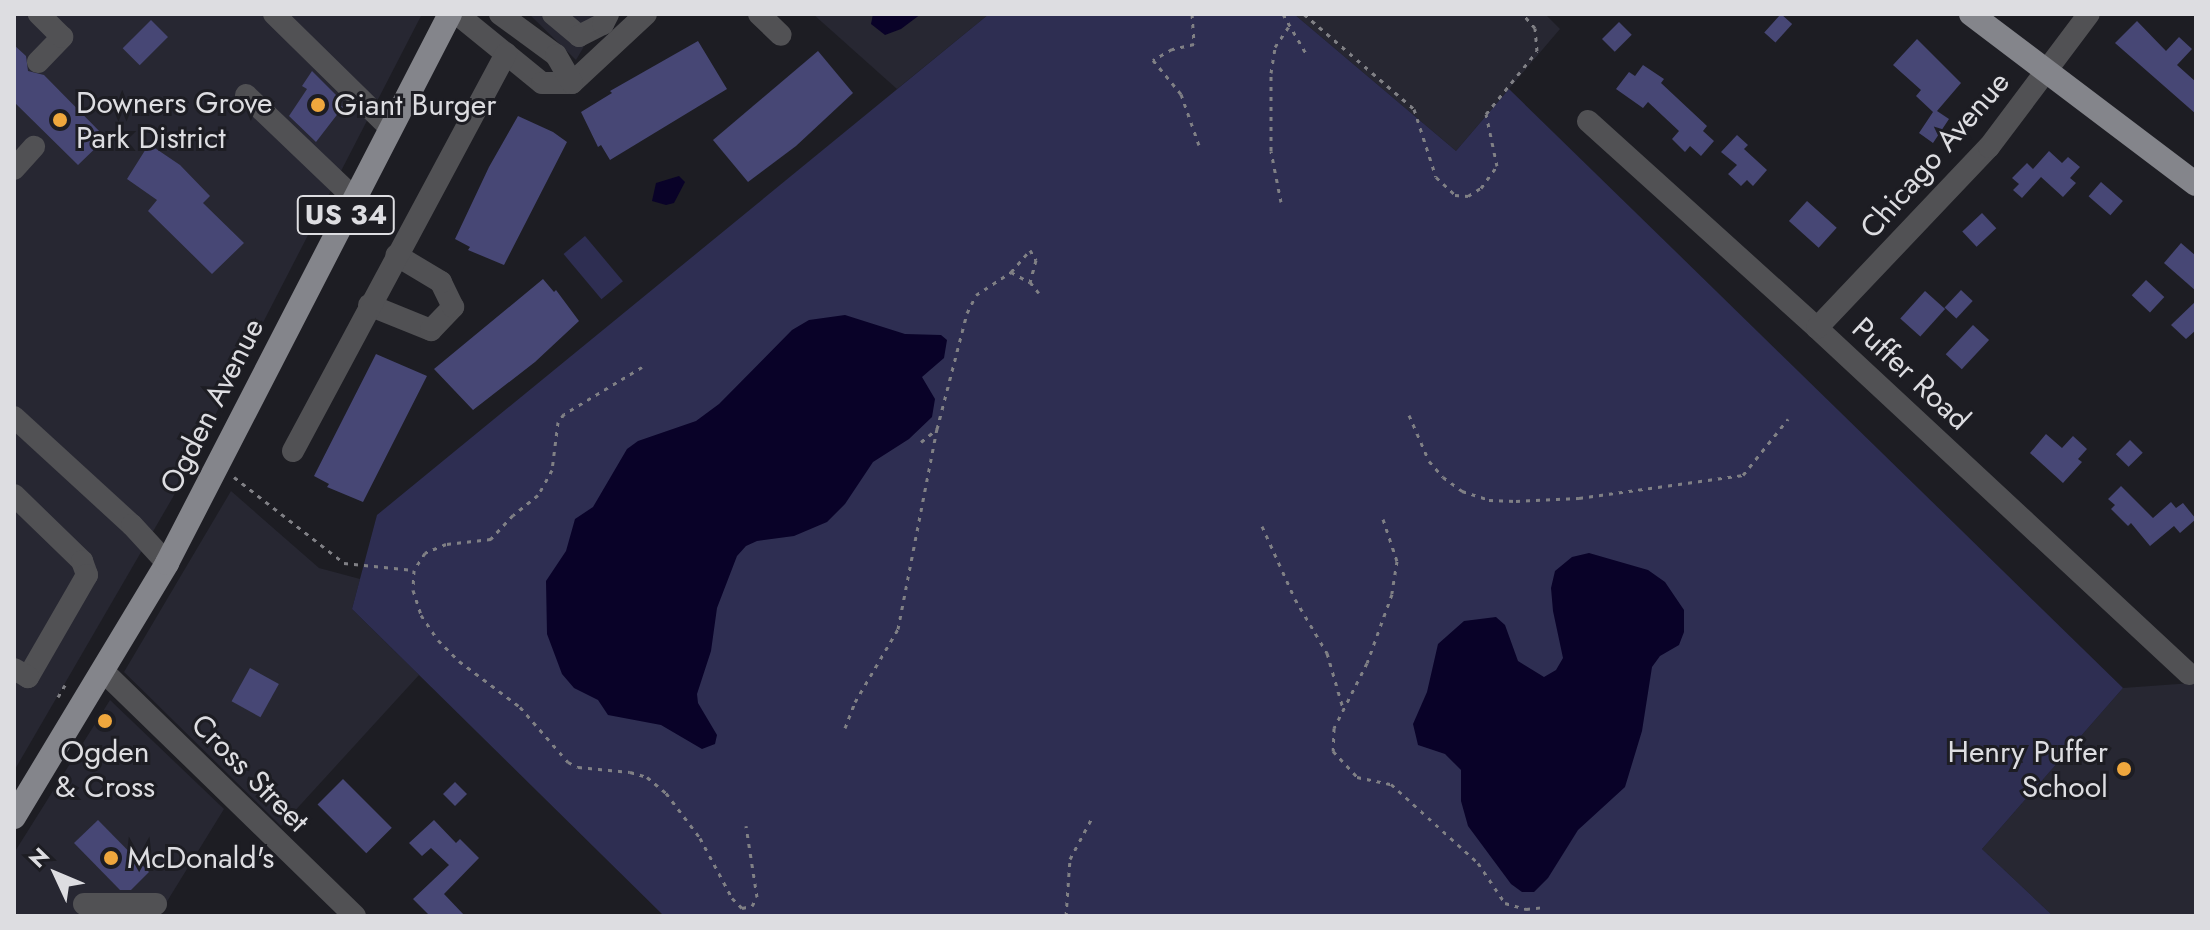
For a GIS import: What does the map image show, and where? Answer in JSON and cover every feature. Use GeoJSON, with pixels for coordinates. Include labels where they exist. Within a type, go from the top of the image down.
{"type":"FeatureCollection","features":[{"type":"Feature","properties":{"kind":"main road","name":"Ogden Avenue"},"geometry":{"type":"LineString","coordinates":[[14,817],[167,563],[450,14]]}},
{"type":"Feature","properties":{"kind":"main road"},"geometry":{"type":"LineString","coordinates":[[1971,14],[2048,68],[2196,184]]}},
{"type":"Feature","properties":{"kind":"street"},"geometry":{"type":"LineString","coordinates":[[38,62],[62,37],[39,14]]}},
{"type":"Feature","properties":{"kind":"street"},"geometry":{"type":"LineString","coordinates":[[274,14],[391,129]]}},
{"type":"Feature","properties":{"kind":"street"},"geometry":{"type":"LineString","coordinates":[[457,14],[542,83],[572,83],[646,14]]}},
{"type":"Feature","properties":{"kind":"street"},"geometry":{"type":"LineString","coordinates":[[500,14],[556,55],[572,83]]}},
{"type":"Feature","properties":{"kind":"street"},"geometry":{"type":"LineString","coordinates":[[553,14],[579,36],[603,24],[608,14]]}},
{"type":"Feature","properties":{"kind":"street"},"geometry":{"type":"LineString","coordinates":[[759,14],[781,35]]}},
{"type":"Feature","properties":{"kind":"street","name":"Chicago Avenue"},"geometry":{"type":"LineString","coordinates":[[1817,328],[1989,147],[2089,14]]}},
{"type":"Feature","properties":{"kind":"street"},"geometry":{"type":"LineString","coordinates":[[524,69],[542,45]]}},
{"type":"Feature","properties":{"kind":"street"},"geometry":{"type":"LineString","coordinates":[[293,451],[506,54]]}},
{"type":"Feature","properties":{"kind":"street"},"geometry":{"type":"LineString","coordinates":[[246,95],[355,199]]}},
{"type":"Feature","properties":{"kind":"street","name":"Puffer Road"},"geometry":{"type":"LineString","coordinates":[[1588,121],[1817,328],[2189,674]]}},
{"type":"Feature","properties":{"kind":"street"},"geometry":{"type":"LineString","coordinates":[[14,169],[34,147]]}},
{"type":"Feature","properties":{"kind":"street"},"geometry":{"type":"LineString","coordinates":[[369,305],[431,330],[453,307],[441,282],[396,255]]}},
{"type":"Feature","properties":{"kind":"street"},"geometry":{"type":"LineString","coordinates":[[14,417],[132,525],[167,563]]}},
{"type":"Feature","properties":{"kind":"street"},"geometry":{"type":"LineString","coordinates":[[14,495],[82,561],[87,575],[28,677],[14,669]]}},
{"type":"Feature","properties":{"kind":"street","name":"Cross Street"},"geometry":{"type":"LineString","coordinates":[[104,672],[355,916]]}},
{"type":"Feature","properties":{"kind":"street"},"geometry":{"type":"LineString","coordinates":[[84,904],[156,904]]}},
{"type":"Feature","properties":{"kind":"path"},"geometry":{"type":"LineString","coordinates":[[1192,14],[1194,44],[1172,49],[1153,60],[1181,94],[1199,145]]}},
{"type":"Feature","properties":{"kind":"path"},"geometry":{"type":"LineString","coordinates":[[1283,14],[1307,55]]}},
{"type":"Feature","properties":{"kind":"path"},"geometry":{"type":"LineString","coordinates":[[1304,14],[1414,109],[1436,177],[1455,195],[1468,196],[1481,188],[1497,166],[1486,114],[1537,51],[1535,28],[1523,14]]}},
{"type":"Feature","properties":{"kind":"path"},"geometry":{"type":"LineString","coordinates":[[1281,202],[1271,151],[1271,73],[1275,47],[1291,23]]}},
{"type":"Feature","properties":{"kind":"path"},"geometry":{"type":"LineString","coordinates":[[845,728],[855,702],[898,629],[899,608],[918,539],[937,429],[967,313],[976,295],[1011,272],[1030,250],[1036,260],[1030,282]]}},
{"type":"Feature","properties":{"kind":"path"},"geometry":{"type":"LineString","coordinates":[[1011,272],[1030,282],[1039,293]]}},
{"type":"Feature","properties":{"kind":"path"},"geometry":{"type":"LineString","coordinates":[[642,367],[564,414],[558,422],[547,483],[491,539],[435,547],[418,560],[413,590],[421,615],[438,640],[459,661],[520,707],[568,762],[578,767],[630,772],[647,777],[666,793],[700,838],[732,898],[742,908],[752,906],[757,897],[746,826]]}},
{"type":"Feature","properties":{"kind":"path"},"geometry":{"type":"LineString","coordinates":[[1409,415],[1429,461],[1443,477],[1475,496],[1516,501],[1579,498],[1743,475],[1788,419]]}},
{"type":"Feature","properties":{"kind":"path"},"geometry":{"type":"LineString","coordinates":[[921,442],[937,429]]}},
{"type":"Feature","properties":{"kind":"path"},"geometry":{"type":"LineString","coordinates":[[218,464],[344,563],[414,570]]}},
{"type":"Feature","properties":{"kind":"path"},"geometry":{"type":"LineString","coordinates":[[1383,519],[1397,561],[1392,594],[1367,663],[1334,728],[1333,751],[1357,777],[1391,784],[1478,863],[1505,903],[1526,909],[1544,907]]}},
{"type":"Feature","properties":{"kind":"path"},"geometry":{"type":"LineString","coordinates":[[1262,526],[1295,599],[1327,653],[1343,708]]}},
{"type":"Feature","properties":{"kind":"path"},"geometry":{"type":"LineString","coordinates":[[58,697],[65,685]]}},
{"type":"Feature","properties":{"kind":"path"},"geometry":{"type":"LineString","coordinates":[[1066,916],[1070,859],[1093,816]]}},
{"type":"Feature","properties":{"kind":"shaded area"},"geometry":{"type":"Polygon","coordinates":[[[14,14],[422,14],[173,497],[14,771],[14,14]]]}},
{"type":"Feature","properties":{"kind":"shaded area"},"geometry":{"type":"Polygon","coordinates":[[[529,14],[603,14],[576,60],[529,14]]]}},
{"type":"Feature","properties":{"kind":"shaded area"},"geometry":{"type":"Polygon","coordinates":[[[813,14],[989,14],[897,89],[813,14]]]}},
{"type":"Feature","properties":{"kind":"shaded area"},"geometry":{"type":"Polygon","coordinates":[[[873,14],[921,14],[901,29],[885,35],[871,24],[873,14]]]}},
{"type":"Feature","properties":{"kind":"shaded area"},"geometry":{"type":"Polygon","coordinates":[[[989,14],[1294,14],[1456,151],[1509,89],[2123,688],[1982,849],[2053,916],[664,916],[352,609],[377,515],[989,14]]]}},
{"type":"Feature","properties":{"kind":"shaded area"},"geometry":{"type":"Polygon","coordinates":[[[1294,14],[1545,14],[1560,29],[1456,151],[1294,14]]]}},
{"type":"Feature","properties":{"kind":"shaded area"},"geometry":{"type":"Polygon","coordinates":[[[679,176],[685,182],[674,203],[666,205],[652,201],[656,183],[679,176]]]}},
{"type":"Feature","properties":{"kind":"shaded area"},"geometry":{"type":"Polygon","coordinates":[[[585,236],[623,281],[601,299],[564,254],[585,236]]]}},
{"type":"Feature","properties":{"kind":"shaded area"},"geometry":{"type":"Polygon","coordinates":[[[845,315],[905,334],[941,335],[947,340],[944,358],[922,377],[935,399],[932,417],[909,439],[873,462],[845,504],[827,522],[794,536],[757,541],[746,546],[737,556],[717,608],[711,651],[697,694],[698,703],[717,735],[715,744],[702,749],[661,725],[608,715],[598,700],[574,688],[562,674],[547,634],[546,581],[566,551],[575,519],[593,507],[627,449],[638,441],[696,421],[719,404],[792,330],[809,320],[845,315]]]}},
{"type":"Feature","properties":{"kind":"shaded area"},"geometry":{"type":"Polygon","coordinates":[[[231,491],[319,568],[360,579],[352,609],[419,675],[281,826],[124,672],[231,491]]]}},
{"type":"Feature","properties":{"kind":"shaded area"},"geometry":{"type":"Polygon","coordinates":[[[1589,553],[1648,570],[1665,582],[1684,610],[1684,632],[1679,645],[1660,656],[1652,667],[1642,731],[1625,787],[1578,830],[1548,878],[1534,892],[1522,892],[1511,884],[1468,826],[1461,801],[1461,770],[1445,754],[1418,745],[1413,724],[1427,692],[1438,644],[1464,621],[1496,617],[1505,625],[1518,661],[1544,677],[1556,670],[1563,658],[1553,611],[1551,588],[1555,571],[1572,557],[1589,553]]]}},
{"type":"Feature","properties":{"kind":"shaded area","name":"Henry Puffer School"},"geometry":{"type":"Polygon","coordinates":[[[2196,679],[2196,916],[2053,916],[1982,849],[2123,688],[2192,683],[2196,679]]]}},
{"type":"Feature","properties":{"kind":"shaded area"},"geometry":{"type":"Polygon","coordinates":[[[110,700],[224,809],[158,916],[14,916],[14,853],[110,700]]]}},
{"type":"Feature","properties":{"kind":"building"},"geometry":{"type":"Polygon","coordinates":[[[1781,14],[1792,24],[1775,43],[1764,33],[1781,14]]]}},
{"type":"Feature","properties":{"kind":"building"},"geometry":{"type":"Polygon","coordinates":[[[151,20],[168,37],[140,65],[123,48],[151,20]]]}},
{"type":"Feature","properties":{"kind":"building"},"geometry":{"type":"Polygon","coordinates":[[[2137,21],[2166,51],[2179,37],[2192,49],[2177,65],[2196,82],[2196,114],[2115,43],[2137,21]]]}},
{"type":"Feature","properties":{"kind":"building"},"geometry":{"type":"Polygon","coordinates":[[[1619,22],[1632,35],[1615,52],[1602,39],[1619,22]]]}},
{"type":"Feature","properties":{"kind":"building"},"geometry":{"type":"Polygon","coordinates":[[[1917,39],[1961,83],[1937,111],[1949,119],[1933,143],[1919,133],[1933,112],[1916,96],[1921,90],[1893,65],[1917,39]]]}},
{"type":"Feature","properties":{"kind":"building"},"geometry":{"type":"Polygon","coordinates":[[[698,41],[727,89],[610,160],[601,145],[598,147],[581,112],[612,93],[610,91],[698,41]]]}},
{"type":"Feature","properties":{"kind":"building","name":"Downers Grove Park District"},"geometry":{"type":"Polygon","coordinates":[[[14,45],[26,56],[28,71],[44,75],[106,138],[78,165],[14,102],[14,45]]]}},
{"type":"Feature","properties":{"kind":"building"},"geometry":{"type":"Polygon","coordinates":[[[818,51],[853,93],[796,146],[748,182],[713,140],[818,51]]]}},
{"type":"Feature","properties":{"kind":"building"},"geometry":{"type":"Polygon","coordinates":[[[1643,65],[1664,79],[1661,83],[1707,126],[1703,131],[1714,141],[1701,156],[1690,146],[1685,152],[1672,139],[1679,131],[1648,102],[1643,108],[1616,89],[1629,72],[1635,76],[1643,65]]]}},
{"type":"Feature","properties":{"kind":"building","name":"Giant Burger"},"geometry":{"type":"Polygon","coordinates":[[[312,71],[341,100],[339,104],[343,107],[316,142],[289,116],[307,89],[302,86],[312,71]]]}},
{"type":"Feature","properties":{"kind":"building"},"geometry":{"type":"Polygon","coordinates":[[[518,116],[567,142],[504,265],[468,250],[470,247],[455,239],[489,167],[518,116]]]}},
{"type":"Feature","properties":{"kind":"building"},"geometry":{"type":"Polygon","coordinates":[[[1737,135],[1748,145],[1744,149],[1767,170],[1753,186],[1747,180],[1741,186],[1728,174],[1737,165],[1721,152],[1737,135]]]}},
{"type":"Feature","properties":{"kind":"building"},"geometry":{"type":"Polygon","coordinates":[[[149,144],[180,165],[210,196],[203,203],[244,243],[212,274],[148,211],[157,200],[127,179],[149,144]]]}},
{"type":"Feature","properties":{"kind":"building"},"geometry":{"type":"Polygon","coordinates":[[[2049,151],[2062,163],[2068,157],[2080,167],[2070,178],[2076,183],[2063,197],[2041,177],[2022,198],[2013,190],[2019,184],[2012,178],[2027,163],[2033,169],[2049,151]]]}},
{"type":"Feature","properties":{"kind":"building"},"geometry":{"type":"Polygon","coordinates":[[[2101,182],[2123,201],[2110,215],[2089,196],[2101,182]]]}},
{"type":"Feature","properties":{"kind":"building"},"geometry":{"type":"Polygon","coordinates":[[[1807,201],[1837,228],[1819,248],[1789,221],[1807,201]]]}},
{"type":"Feature","properties":{"kind":"building"},"geometry":{"type":"Polygon","coordinates":[[[1982,213],[1996,228],[1977,247],[1962,231],[1982,213]]]}},
{"type":"Feature","properties":{"kind":"building"},"geometry":{"type":"Polygon","coordinates":[[[2181,243],[2196,256],[2196,291],[2164,263],[2181,243]]]}},
{"type":"Feature","properties":{"kind":"building"},"geometry":{"type":"Polygon","coordinates":[[[543,279],[554,292],[556,290],[579,321],[535,362],[473,410],[434,369],[543,279]]]}},
{"type":"Feature","properties":{"kind":"building"},"geometry":{"type":"Polygon","coordinates":[[[2146,280],[2164,297],[2150,312],[2132,295],[2146,280]]]}},
{"type":"Feature","properties":{"kind":"building"},"geometry":{"type":"Polygon","coordinates":[[[1961,290],[1973,301],[1956,318],[1945,308],[1961,290]]]}},
{"type":"Feature","properties":{"kind":"building"},"geometry":{"type":"Polygon","coordinates":[[[1925,291],[1945,309],[1920,337],[1900,318],[1925,291]]]}},
{"type":"Feature","properties":{"kind":"building"},"geometry":{"type":"Polygon","coordinates":[[[2196,301],[2196,330],[2186,339],[2171,325],[2196,301]]]}},
{"type":"Feature","properties":{"kind":"building"},"geometry":{"type":"Polygon","coordinates":[[[1973,325],[1989,340],[1962,369],[1946,354],[1973,325]]]}},
{"type":"Feature","properties":{"kind":"building"},"geometry":{"type":"Polygon","coordinates":[[[376,354],[427,376],[363,502],[327,487],[329,484],[314,476],[376,354]]]}},
{"type":"Feature","properties":{"kind":"building"},"geometry":{"type":"Polygon","coordinates":[[[2046,434],[2062,448],[2073,436],[2087,449],[2078,459],[2082,462],[2063,483],[2030,453],[2046,434]]]}},
{"type":"Feature","properties":{"kind":"building"},"geometry":{"type":"Polygon","coordinates":[[[2130,440],[2143,453],[2129,467],[2116,454],[2130,440]]]}},
{"type":"Feature","properties":{"kind":"building"},"geometry":{"type":"Polygon","coordinates":[[[2121,486],[2153,518],[2171,502],[2176,508],[2183,503],[2196,519],[2180,533],[2174,526],[2150,546],[2131,523],[2128,526],[2111,509],[2115,505],[2108,499],[2121,486]]]}},
{"type":"Feature","properties":{"kind":"building"},"geometry":{"type":"Polygon","coordinates":[[[250,668],[279,684],[260,717],[232,701],[250,668]]]}},
{"type":"Feature","properties":{"kind":"building"},"geometry":{"type":"Polygon","coordinates":[[[343,779],[392,828],[366,853],[318,804],[343,779]]]}},
{"type":"Feature","properties":{"kind":"building"},"geometry":{"type":"Polygon","coordinates":[[[455,782],[467,794],[455,806],[443,794],[455,782]]]}},
{"type":"Feature","properties":{"kind":"building","name":"McDonald's"},"geometry":{"type":"Polygon","coordinates":[[[98,820],[149,872],[131,890],[120,890],[74,843],[98,820]]]}},
{"type":"Feature","properties":{"kind":"building"},"geometry":{"type":"Polygon","coordinates":[[[434,820],[456,843],[460,839],[479,858],[444,894],[465,916],[430,916],[413,899],[449,865],[431,848],[422,856],[409,843],[434,820]]]}},
{"type":"Feature","properties":{"kind":"place","name":"Giant Burger"},"geometry":{"type":"Point","coordinates":[318,105]}},
{"type":"Feature","properties":{"kind":"place","name":"Downers Grove Park District"},"geometry":{"type":"Point","coordinates":[60,120]}},
{"type":"Feature","properties":{"kind":"place","name":"Ogden & Cross"},"geometry":{"type":"Point","coordinates":[105,721]}},
{"type":"Feature","properties":{"kind":"place","name":"Henry Puffer School"},"geometry":{"type":"Point","coordinates":[2124,769]}},
{"type":"Feature","properties":{"kind":"place","name":"McDonald's"},"geometry":{"type":"Point","coordinates":[111,858]}}]}
